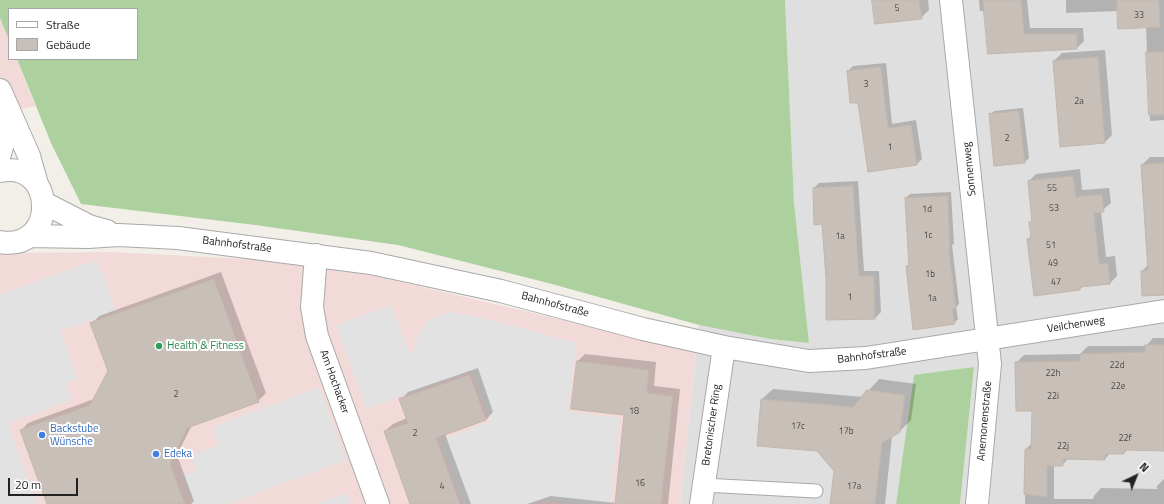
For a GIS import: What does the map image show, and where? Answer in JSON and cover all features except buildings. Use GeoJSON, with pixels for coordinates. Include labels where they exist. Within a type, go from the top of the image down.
{"type":"FeatureCollection","features":[{"type":"Feature","properties":{"kind":"street","name":"Sonnenweg"},"geometry":{"type":"LineString","coordinates":[[951,0],[989,339]]}},
{"type":"Feature","properties":{"kind":"street"},"geometry":{"type":"LineString","coordinates":[[0,90],[7,110],[29,156],[40,194],[41,221],[29,236]]}},
{"type":"Feature","properties":{"kind":"street"},"geometry":{"type":"LineString","coordinates":[[0,154],[5,136],[7,110]]}},
{"type":"Feature","properties":{"kind":"street","name":"Bahnhofstraße"},"geometry":{"type":"LineString","coordinates":[[0,171],[18,171],[28,176],[40,194],[89,226],[119,235]]}},
{"type":"Feature","properties":{"kind":"street","name":"Bahnhofstraße"},"geometry":{"type":"LineString","coordinates":[[0,242],[16,242],[29,236],[88,237],[119,235],[178,238],[316,255],[432,275],[500,291],[643,329],[724,347],[809,361],[866,358],[989,339]]}},
{"type":"Feature","properties":{"kind":"street","name":"Am Hochacker"},"geometry":{"type":"LineString","coordinates":[[316,255],[312,307],[317,336],[378,504]]}},
{"type":"Feature","properties":{"kind":"street","name":"Veilchenweg"},"geometry":{"type":"LineString","coordinates":[[989,339],[1164,311]]}},
{"type":"Feature","properties":{"kind":"street","name":"Anemonenstraße"},"geometry":{"type":"LineString","coordinates":[[978,504],[990,367],[989,339]]}},
{"type":"Feature","properties":{"kind":"street","name":"Bretonischer Ring"},"geometry":{"type":"LineString","coordinates":[[702,495],[724,347]]}},
{"type":"Feature","properties":{"kind":"lane"},"geometry":{"type":"LineString","coordinates":[[702,495],[816,491]]}},
{"type":"Feature","properties":{"kind":"shaded area"},"geometry":{"type":"Polygon","coordinates":[[[785,0],[1164,0],[1164,504],[960,504],[974,367],[914,376],[896,504],[680,504],[699,325],[770,339],[809,343],[794,202],[785,0]]]}},
{"type":"Feature","properties":{"kind":"shaded area"},"geometry":{"type":"Polygon","coordinates":[[[0,18],[8,38],[8,60],[17,60],[35,106],[0,114],[0,18]]]}},
{"type":"Feature","properties":{"kind":"shaded area"},"geometry":{"type":"Polygon","coordinates":[[[112,252],[264,260],[370,275],[696,351],[680,504],[0,504],[0,253],[112,252]]]}},
{"type":"Feature","properties":{"kind":"shaded area"},"geometry":{"type":"Polygon","coordinates":[[[97,260],[116,311],[60,331],[78,379],[66,383],[72,400],[8,423],[37,504],[0,504],[0,294],[97,260]]]}},
{"type":"Feature","properties":{"kind":"shaded area"},"geometry":{"type":"Polygon","coordinates":[[[391,305],[411,357],[419,334],[428,320],[448,312],[475,316],[577,343],[568,411],[619,418],[611,504],[573,504],[542,500],[532,504],[463,504],[439,440],[490,422],[472,371],[366,409],[336,325],[391,305]]]}},
{"type":"Feature","properties":{"kind":"shaded area"},"geometry":{"type":"Polygon","coordinates":[[[319,387],[346,460],[228,504],[193,504],[182,476],[196,471],[191,455],[219,445],[212,427],[319,387]]]}},
{"type":"Feature","properties":{"kind":"shaded area"},"geometry":{"type":"Polygon","coordinates":[[[347,493],[351,504],[317,504],[347,493]]]}},
{"type":"Feature","properties":{"kind":"green space"},"geometry":{"type":"Polygon","coordinates":[[[0,0],[785,0],[794,202],[809,343],[770,339],[699,325],[552,284],[398,245],[255,225],[81,204],[51,143],[17,60],[138,60],[138,8],[8,8],[8,38],[0,18],[0,0]]]}},
{"type":"Feature","properties":{"kind":"green space"},"geometry":{"type":"Polygon","coordinates":[[[974,367],[960,504],[896,504],[914,375],[974,367]]]}},
{"type":"Feature","properties":{"kind":"place","name":"Health & Fitness"},"geometry":{"type":"Point","coordinates":[159,346]}},
{"type":"Feature","properties":{"kind":"place","name":"Backstube Wünsche"},"geometry":{"type":"Point","coordinates":[42,435]}},
{"type":"Feature","properties":{"kind":"place","name":"Edeka"},"geometry":{"type":"Point","coordinates":[156,454]}}]}
